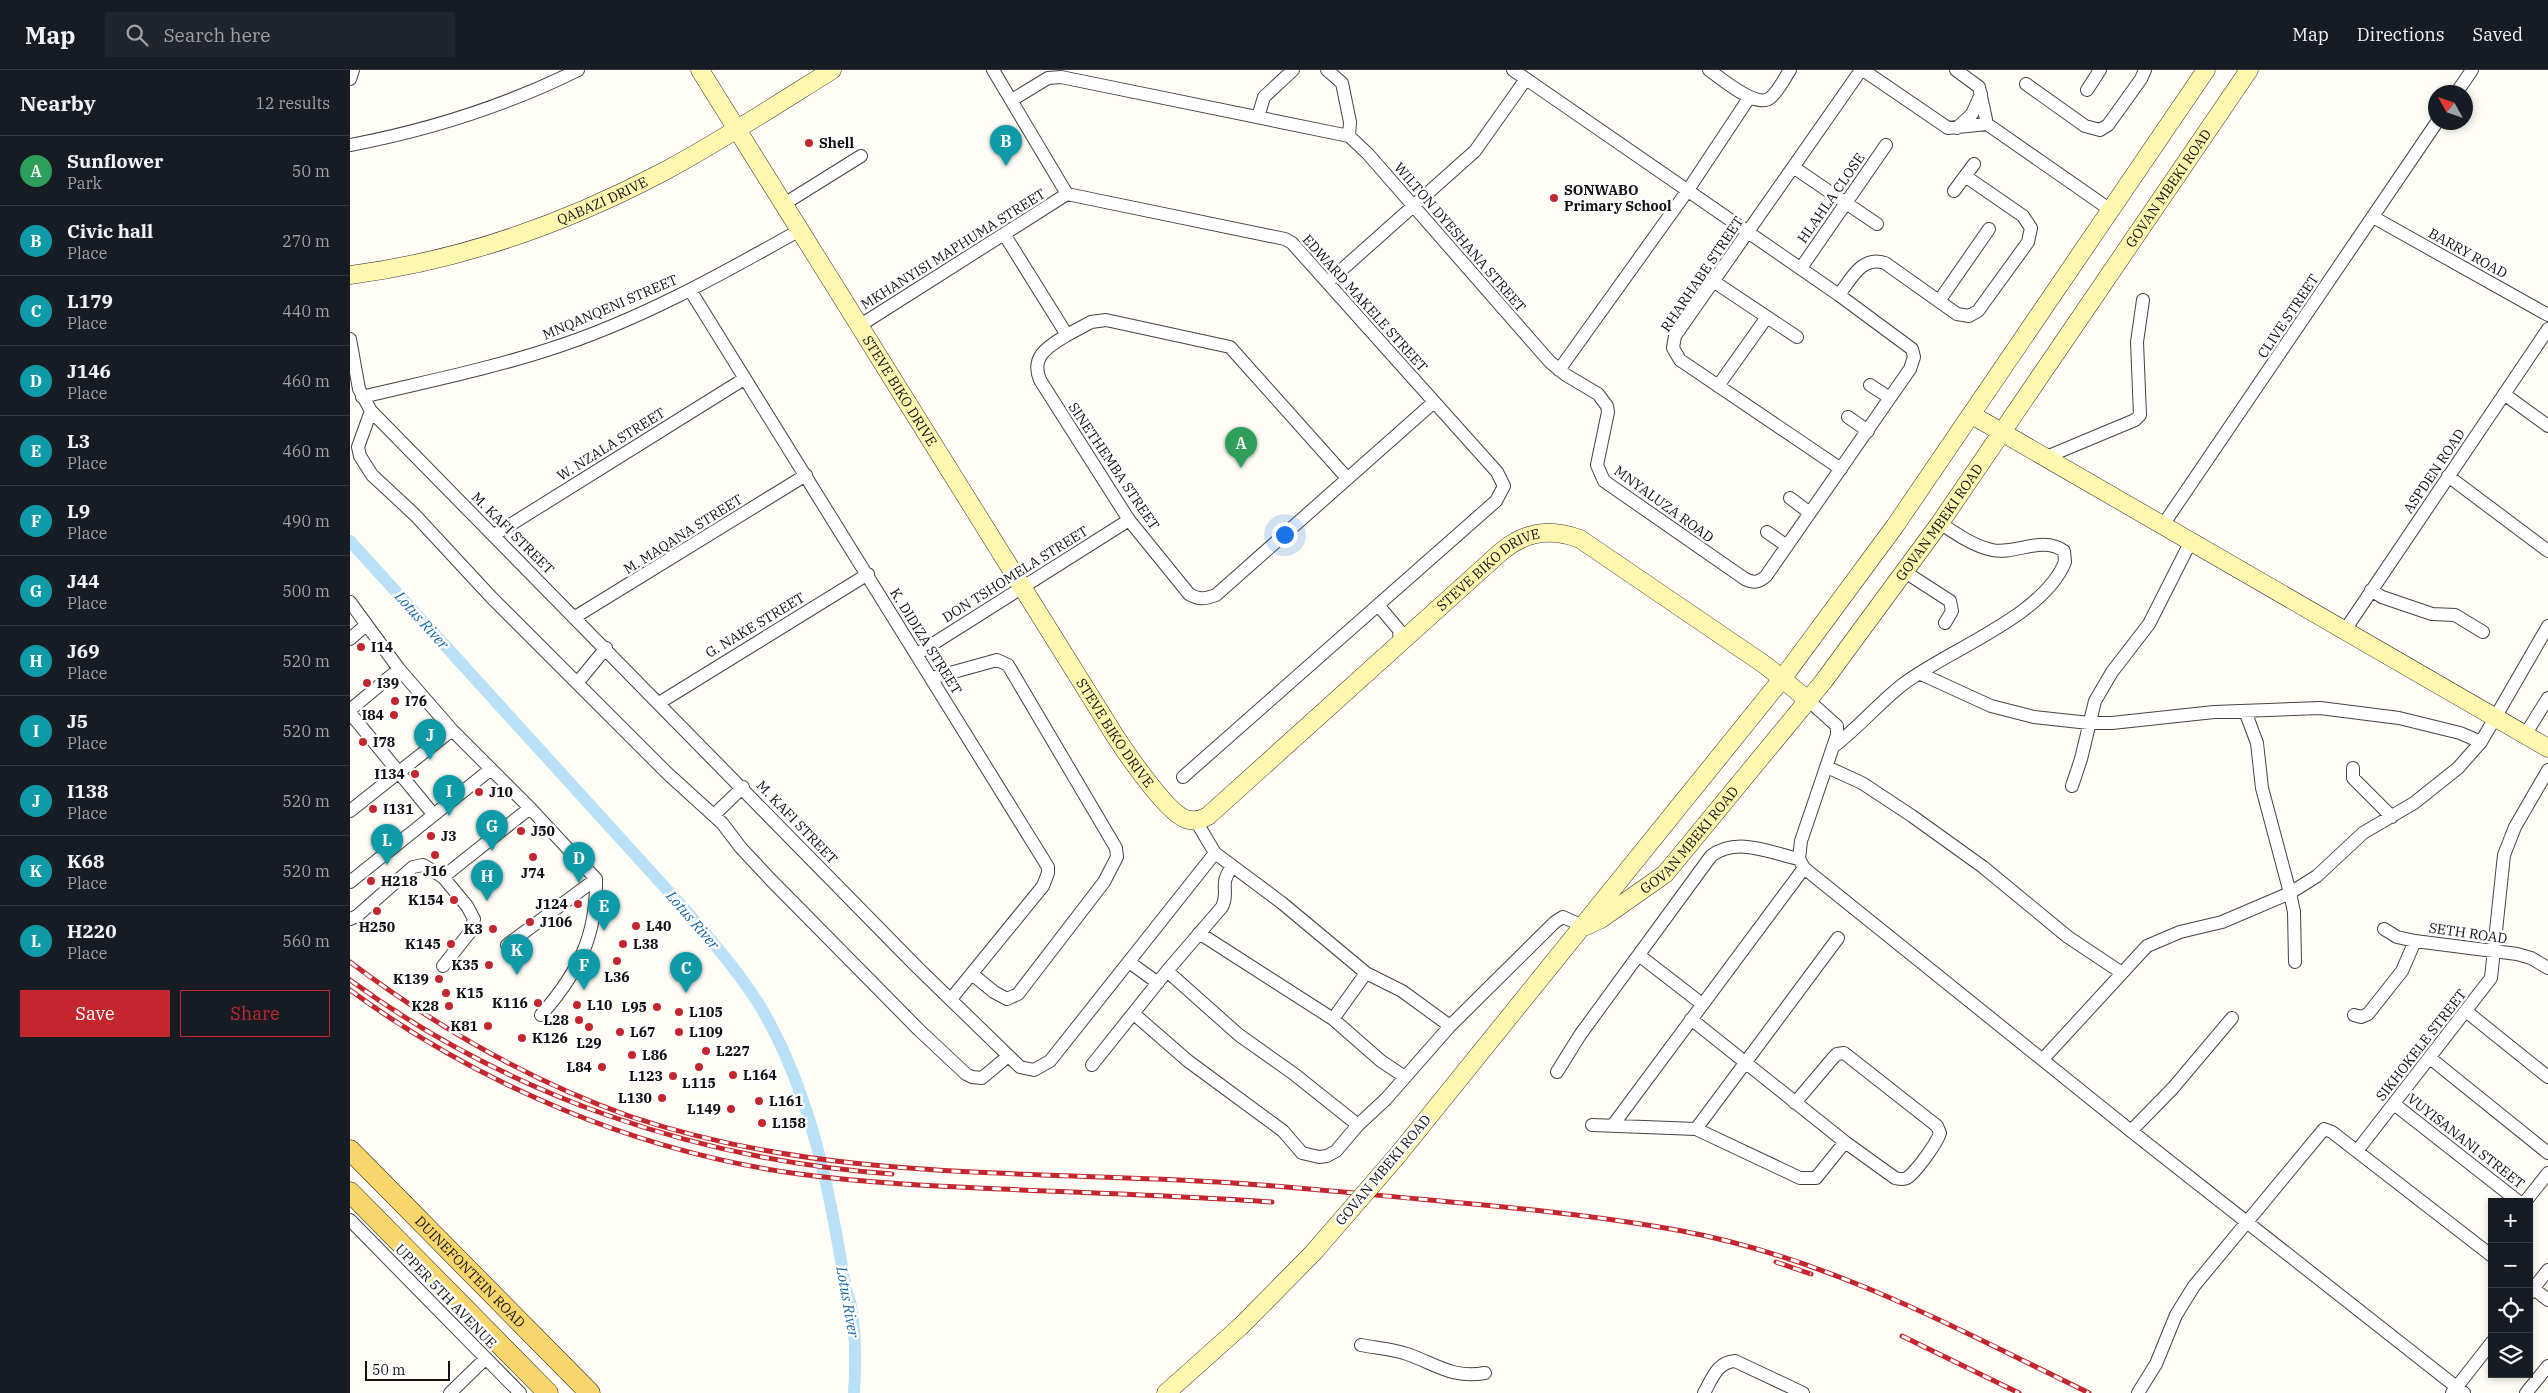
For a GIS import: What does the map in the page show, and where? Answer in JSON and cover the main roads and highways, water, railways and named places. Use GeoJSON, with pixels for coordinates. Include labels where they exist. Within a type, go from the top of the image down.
{"type":"FeatureCollection","features":[{"type":"Feature","properties":{"kind":"main road","name":"STEVE BIKO DRIVE"},"geometry":{"type":"LineString","coordinates":[[700,70],[1135,765],[1180,816],[1196,821],[1208,816],[1404,635],[1512,543],[1533,534],[1557,532],[1580,539],[1782,679],[1808,700]]}},
{"type":"Feature","properties":{"kind":"main road","name":"QABAZI DRIVE"},"geometry":{"type":"LineString","coordinates":[[350,275],[454,254],[548,224],[623,192],[737,129],[832,70]]}},
{"type":"Feature","properties":{"kind":"main road","name":"GOVAN MBEKI ROAD"},"geometry":{"type":"LineString","coordinates":[[1166,1393],[1235,1331],[1313,1253],[1397,1156],[1577,925],[1782,679],[1879,550],[2112,211],[2206,70]]}},
{"type":"Feature","properties":{"kind":"main road","name":"GOVAN MBEKI ROAD"},"geometry":{"type":"LineString","coordinates":[[1577,925],[1601,919],[1665,874],[1808,700],[1940,523],[2249,70]]}},
{"type":"Feature","properties":{"kind":"main road"},"geometry":{"type":"LineString","coordinates":[[1972,415],[2548,748]]}},
{"type":"Feature","properties":{"kind":"main road","name":"DUINEFONTEIN ROAD"},"geometry":{"type":"LineString","coordinates":[[350,1150],[590,1393]]}},
{"type":"Feature","properties":{"kind":"main road"},"geometry":{"type":"LineString","coordinates":[[350,1192],[548,1393]]}},
{"type":"Feature","properties":{"kind":"waterway","name":"Lotus River"},"geometry":{"type":"LineString","coordinates":[[350,541],[690,915],[738,973],[763,1011],[780,1043],[794,1076],[806,1110],[825,1179],[853,1317],[855,1350],[854,1393]]}},
{"type":"Feature","properties":{"kind":"railway"},"geometry":{"type":"LineString","coordinates":[[350,962],[415,1008],[449,1029],[519,1069],[555,1086],[592,1102],[656,1125],[740,1146],[797,1156],[898,1167],[1036,1175],[1218,1182],[1485,1205],[1617,1220],[1682,1231],[1736,1243],[1840,1277],[1991,1344],[2089,1393]]}},
{"type":"Feature","properties":{"kind":"railway"},"geometry":{"type":"LineString","coordinates":[[350,980],[411,1021],[474,1057],[540,1089],[608,1115],[677,1137],[747,1154],[819,1166],[892,1174]]}},
{"type":"Feature","properties":{"kind":"railway"},"geometry":{"type":"LineString","coordinates":[[350,990],[400,1025],[507,1085],[563,1110],[621,1131],[679,1149],[739,1164],[799,1174],[900,1184],[1272,1202]]}},
{"type":"Feature","properties":{"kind":"railway"},"geometry":{"type":"LineString","coordinates":[[1776,1262],[1811,1274]]}},
{"type":"Feature","properties":{"kind":"railway"},"geometry":{"type":"LineString","coordinates":[[1902,1336],[2019,1393]]}},
{"type":"Feature","properties":{"kind":"place","name":"Shell"},"geometry":{"type":"Point","coordinates":[809,143]}},
{"type":"Feature","properties":{"kind":"place","name":"Civic hall"},"geometry":{"type":"Point","coordinates":[1006,166]}},
{"type":"Feature","properties":{"kind":"place","name":"SONWABO Primary School"},"geometry":{"type":"Point","coordinates":[1554,198]}},
{"type":"Feature","properties":{"kind":"place","name":"Sunflower"},"geometry":{"type":"Point","coordinates":[1241,468]}},
{"type":"Feature","properties":{"kind":"place","name":"I14"},"geometry":{"type":"Point","coordinates":[361,647]}},
{"type":"Feature","properties":{"kind":"place","name":"I39"},"geometry":{"type":"Point","coordinates":[367,683]}},
{"type":"Feature","properties":{"kind":"place","name":"I76"},"geometry":{"type":"Point","coordinates":[395,701]}},
{"type":"Feature","properties":{"kind":"place","name":"I84"},"geometry":{"type":"Point","coordinates":[394,715]}},
{"type":"Feature","properties":{"kind":"place","name":"I78"},"geometry":{"type":"Point","coordinates":[363,742]}},
{"type":"Feature","properties":{"kind":"place","name":"I138"},"geometry":{"type":"Point","coordinates":[430,760]}},
{"type":"Feature","properties":{"kind":"place","name":"I134"},"geometry":{"type":"Point","coordinates":[415,774]}},
{"type":"Feature","properties":{"kind":"place","name":"J10"},"geometry":{"type":"Point","coordinates":[479,792]}},
{"type":"Feature","properties":{"kind":"place","name":"I131"},"geometry":{"type":"Point","coordinates":[373,809]}},
{"type":"Feature","properties":{"kind":"place","name":"J5"},"geometry":{"type":"Point","coordinates":[449,816]}},
{"type":"Feature","properties":{"kind":"place","name":"J50"},"geometry":{"type":"Point","coordinates":[521,831]}},
{"type":"Feature","properties":{"kind":"place","name":"J3"},"geometry":{"type":"Point","coordinates":[431,836]}},
{"type":"Feature","properties":{"kind":"place","name":"J44"},"geometry":{"type":"Point","coordinates":[492,851]}},
{"type":"Feature","properties":{"kind":"place","name":"J16"},"geometry":{"type":"Point","coordinates":[435,855]}},
{"type":"Feature","properties":{"kind":"place","name":"J74"},"geometry":{"type":"Point","coordinates":[533,857]}},
{"type":"Feature","properties":{"kind":"place","name":"H220"},"geometry":{"type":"Point","coordinates":[387,865]}},
{"type":"Feature","properties":{"kind":"place","name":"H218"},"geometry":{"type":"Point","coordinates":[371,881]}},
{"type":"Feature","properties":{"kind":"place","name":"J146"},"geometry":{"type":"Point","coordinates":[579,883]}},
{"type":"Feature","properties":{"kind":"place","name":"K154"},"geometry":{"type":"Point","coordinates":[454,900]}},
{"type":"Feature","properties":{"kind":"place","name":"J69"},"geometry":{"type":"Point","coordinates":[487,901]}},
{"type":"Feature","properties":{"kind":"place","name":"J124"},"geometry":{"type":"Point","coordinates":[578,904]}},
{"type":"Feature","properties":{"kind":"place","name":"H250"},"geometry":{"type":"Point","coordinates":[377,911]}},
{"type":"Feature","properties":{"kind":"place","name":"J106"},"geometry":{"type":"Point","coordinates":[530,922]}},
{"type":"Feature","properties":{"kind":"place","name":"L40"},"geometry":{"type":"Point","coordinates":[636,926]}},
{"type":"Feature","properties":{"kind":"place","name":"K3"},"geometry":{"type":"Point","coordinates":[493,929]}},
{"type":"Feature","properties":{"kind":"place","name":"L3"},"geometry":{"type":"Point","coordinates":[604,931]}},
{"type":"Feature","properties":{"kind":"place","name":"K145"},"geometry":{"type":"Point","coordinates":[451,944]}},
{"type":"Feature","properties":{"kind":"place","name":"L38"},"geometry":{"type":"Point","coordinates":[623,944]}},
{"type":"Feature","properties":{"kind":"place","name":"L36"},"geometry":{"type":"Point","coordinates":[617,961]}},
{"type":"Feature","properties":{"kind":"place","name":"K35"},"geometry":{"type":"Point","coordinates":[489,965]}},
{"type":"Feature","properties":{"kind":"place","name":"K68"},"geometry":{"type":"Point","coordinates":[517,975]}},
{"type":"Feature","properties":{"kind":"place","name":"K139"},"geometry":{"type":"Point","coordinates":[439,979]}},
{"type":"Feature","properties":{"kind":"place","name":"L9"},"geometry":{"type":"Point","coordinates":[584,990]}},
{"type":"Feature","properties":{"kind":"place","name":"K15"},"geometry":{"type":"Point","coordinates":[446,993]}},
{"type":"Feature","properties":{"kind":"place","name":"L179"},"geometry":{"type":"Point","coordinates":[686,993]}},
{"type":"Feature","properties":{"kind":"place","name":"K116"},"geometry":{"type":"Point","coordinates":[538,1003]}},
{"type":"Feature","properties":{"kind":"place","name":"L10"},"geometry":{"type":"Point","coordinates":[577,1005]}},
{"type":"Feature","properties":{"kind":"place","name":"K28"},"geometry":{"type":"Point","coordinates":[449,1006]}},
{"type":"Feature","properties":{"kind":"place","name":"L95"},"geometry":{"type":"Point","coordinates":[657,1007]}},
{"type":"Feature","properties":{"kind":"place","name":"L105"},"geometry":{"type":"Point","coordinates":[679,1012]}},
{"type":"Feature","properties":{"kind":"place","name":"L28"},"geometry":{"type":"Point","coordinates":[579,1020]}},
{"type":"Feature","properties":{"kind":"place","name":"K81"},"geometry":{"type":"Point","coordinates":[488,1026]}},
{"type":"Feature","properties":{"kind":"place","name":"L29"},"geometry":{"type":"Point","coordinates":[589,1027]}},
{"type":"Feature","properties":{"kind":"place","name":"L67"},"geometry":{"type":"Point","coordinates":[620,1032]}},
{"type":"Feature","properties":{"kind":"place","name":"L109"},"geometry":{"type":"Point","coordinates":[679,1032]}},
{"type":"Feature","properties":{"kind":"place","name":"K126"},"geometry":{"type":"Point","coordinates":[522,1038]}},
{"type":"Feature","properties":{"kind":"place","name":"L227"},"geometry":{"type":"Point","coordinates":[706,1051]}},
{"type":"Feature","properties":{"kind":"place","name":"L86"},"geometry":{"type":"Point","coordinates":[632,1055]}},
{"type":"Feature","properties":{"kind":"place","name":"L84"},"geometry":{"type":"Point","coordinates":[602,1067]}},
{"type":"Feature","properties":{"kind":"place","name":"L115"},"geometry":{"type":"Point","coordinates":[699,1067]}},
{"type":"Feature","properties":{"kind":"place","name":"L164"},"geometry":{"type":"Point","coordinates":[733,1075]}},
{"type":"Feature","properties":{"kind":"place","name":"L123"},"geometry":{"type":"Point","coordinates":[673,1076]}},
{"type":"Feature","properties":{"kind":"place","name":"L130"},"geometry":{"type":"Point","coordinates":[662,1098]}},
{"type":"Feature","properties":{"kind":"place","name":"L161"},"geometry":{"type":"Point","coordinates":[759,1101]}},
{"type":"Feature","properties":{"kind":"place","name":"L149"},"geometry":{"type":"Point","coordinates":[731,1109]}},
{"type":"Feature","properties":{"kind":"place","name":"L158"},"geometry":{"type":"Point","coordinates":[762,1123]}}]}
